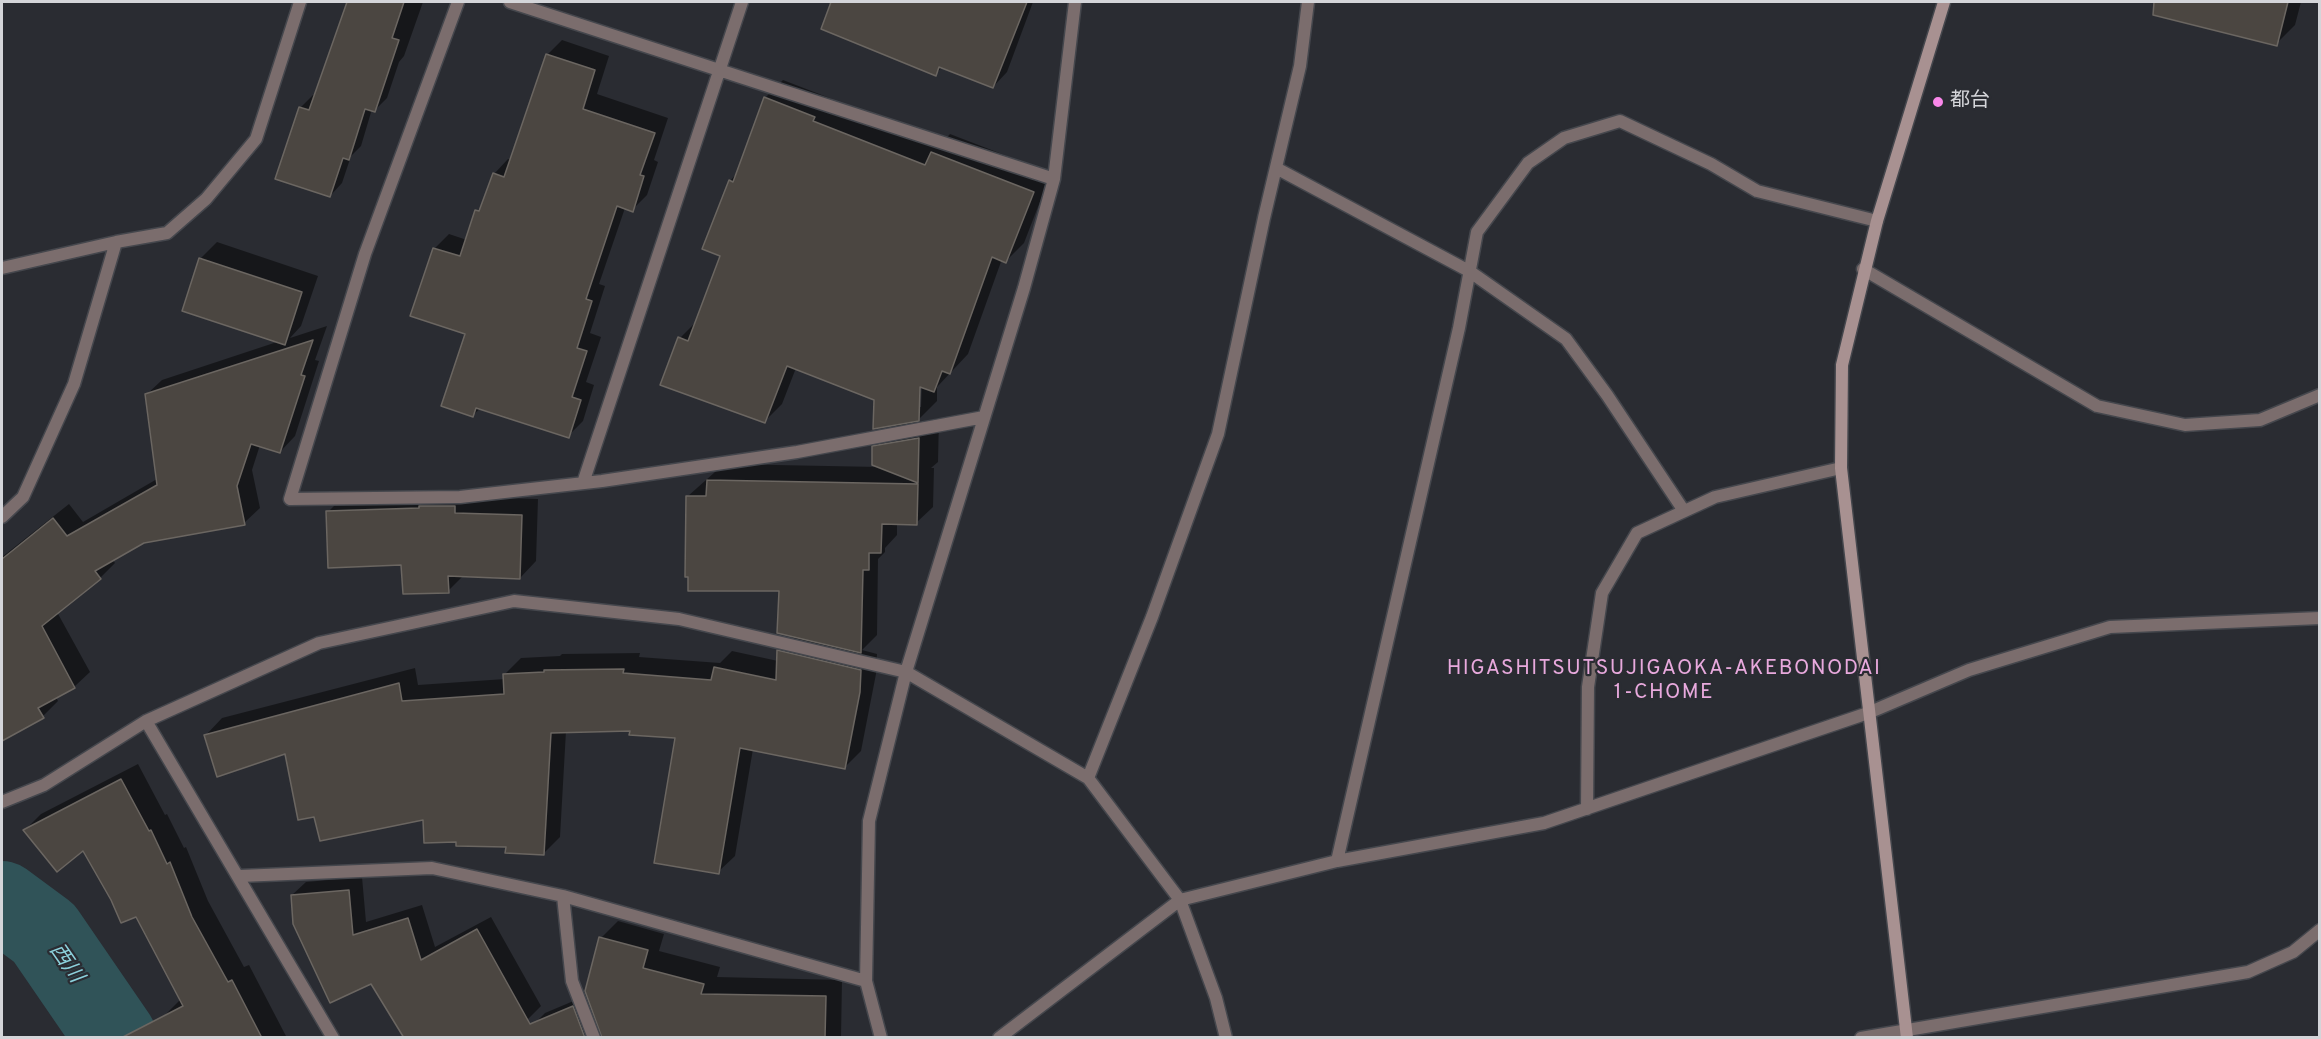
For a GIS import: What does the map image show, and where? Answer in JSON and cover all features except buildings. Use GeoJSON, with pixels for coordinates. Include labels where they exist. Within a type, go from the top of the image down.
{"type":"FeatureCollection","features":[{"type":"Feature","properties":{"kind":"street"},"geometry":{"type":"LineString","coordinates":[[2,268],[167,233],[206,199],[256,139],[300,2]]}},
{"type":"Feature","properties":{"kind":"street"},"geometry":{"type":"LineString","coordinates":[[458,2],[365,254],[290,499],[460,497],[583,483],[797,452],[984,417]]}},
{"type":"Feature","properties":{"kind":"street"},"geometry":{"type":"LineString","coordinates":[[510,2],[1054,179]]}},
{"type":"Feature","properties":{"kind":"street"},"geometry":{"type":"LineString","coordinates":[[583,483],[742,2]]}},
{"type":"Feature","properties":{"kind":"street"},"geometry":{"type":"LineString","coordinates":[[881,1038],[866,981],[869,821],[906,672],[1024,288],[1054,179],[1075,2]]}},
{"type":"Feature","properties":{"kind":"street"},"geometry":{"type":"LineString","coordinates":[[1088,778],[1152,617],[1218,434],[1300,66],[1308,2]]}},
{"type":"Feature","properties":{"kind":"street"},"geometry":{"type":"LineString","coordinates":[[1907,1034],[1841,468],[1842,365],[1876,221],[1944,2]]}},
{"type":"Feature","properties":{"kind":"street"},"geometry":{"type":"LineString","coordinates":[[1337,861],[1457,340],[1477,232],[1528,163],[1564,138],[1620,121],[1711,164],[1756,191],[1876,221]]}},
{"type":"Feature","properties":{"kind":"street"},"geometry":{"type":"LineString","coordinates":[[1276,168],[1469,271],[1566,339],[1607,395],[1684,511]]}},
{"type":"Feature","properties":{"kind":"street"},"geometry":{"type":"LineString","coordinates":[[2,517],[23,496],[74,384],[116,242]]}},
{"type":"Feature","properties":{"kind":"street"},"geometry":{"type":"LineString","coordinates":[[1863,269],[2097,406],[2185,425],[2260,420],[2319,395]]}},
{"type":"Feature","properties":{"kind":"street"},"geometry":{"type":"LineString","coordinates":[[1587,809],[1588,687],[1602,593],[1636,533],[1715,497],[1841,468]]}},
{"type":"Feature","properties":{"kind":"street"},"geometry":{"type":"LineString","coordinates":[[2,802],[44,785],[146,721],[319,643],[514,601],[679,619],[906,672],[1088,778],[1180,900],[1216,998],[1226,1038]]}},
{"type":"Feature","properties":{"kind":"street"},"geometry":{"type":"LineString","coordinates":[[999,1038],[1180,900],[1337,861],[1544,824],[1868,713],[1969,670],[2110,627],[2319,618]]}},
{"type":"Feature","properties":{"kind":"street"},"geometry":{"type":"LineString","coordinates":[[146,721],[240,876],[333,1038]]}},
{"type":"Feature","properties":{"kind":"street"},"geometry":{"type":"LineString","coordinates":[[240,876],[432,868],[563,896],[866,981]]}},
{"type":"Feature","properties":{"kind":"street"},"geometry":{"type":"LineString","coordinates":[[563,896],[572,981],[594,1038]]}},
{"type":"Feature","properties":{"kind":"street"},"geometry":{"type":"LineString","coordinates":[[1861,1038],[1907,1034],[2248,972],[2293,952],[2319,930]]}},
{"type":"Feature","properties":{"kind":"waterway","name":"西川"},"geometry":{"type":"LineString","coordinates":[[2,902],[44,933],[116,1038]]}},
{"type":"Feature","properties":{"kind":"place","name":"都台"},"geometry":{"type":"Point","coordinates":[1938,102]}},
{"type":"Feature","properties":{"kind":"district","name":"HIGASHITSUTSUJIGAOKA-AKEBONODAI 1-CHOME"},"geometry":{"type":"Point","coordinates":[1664,682]}}]}
